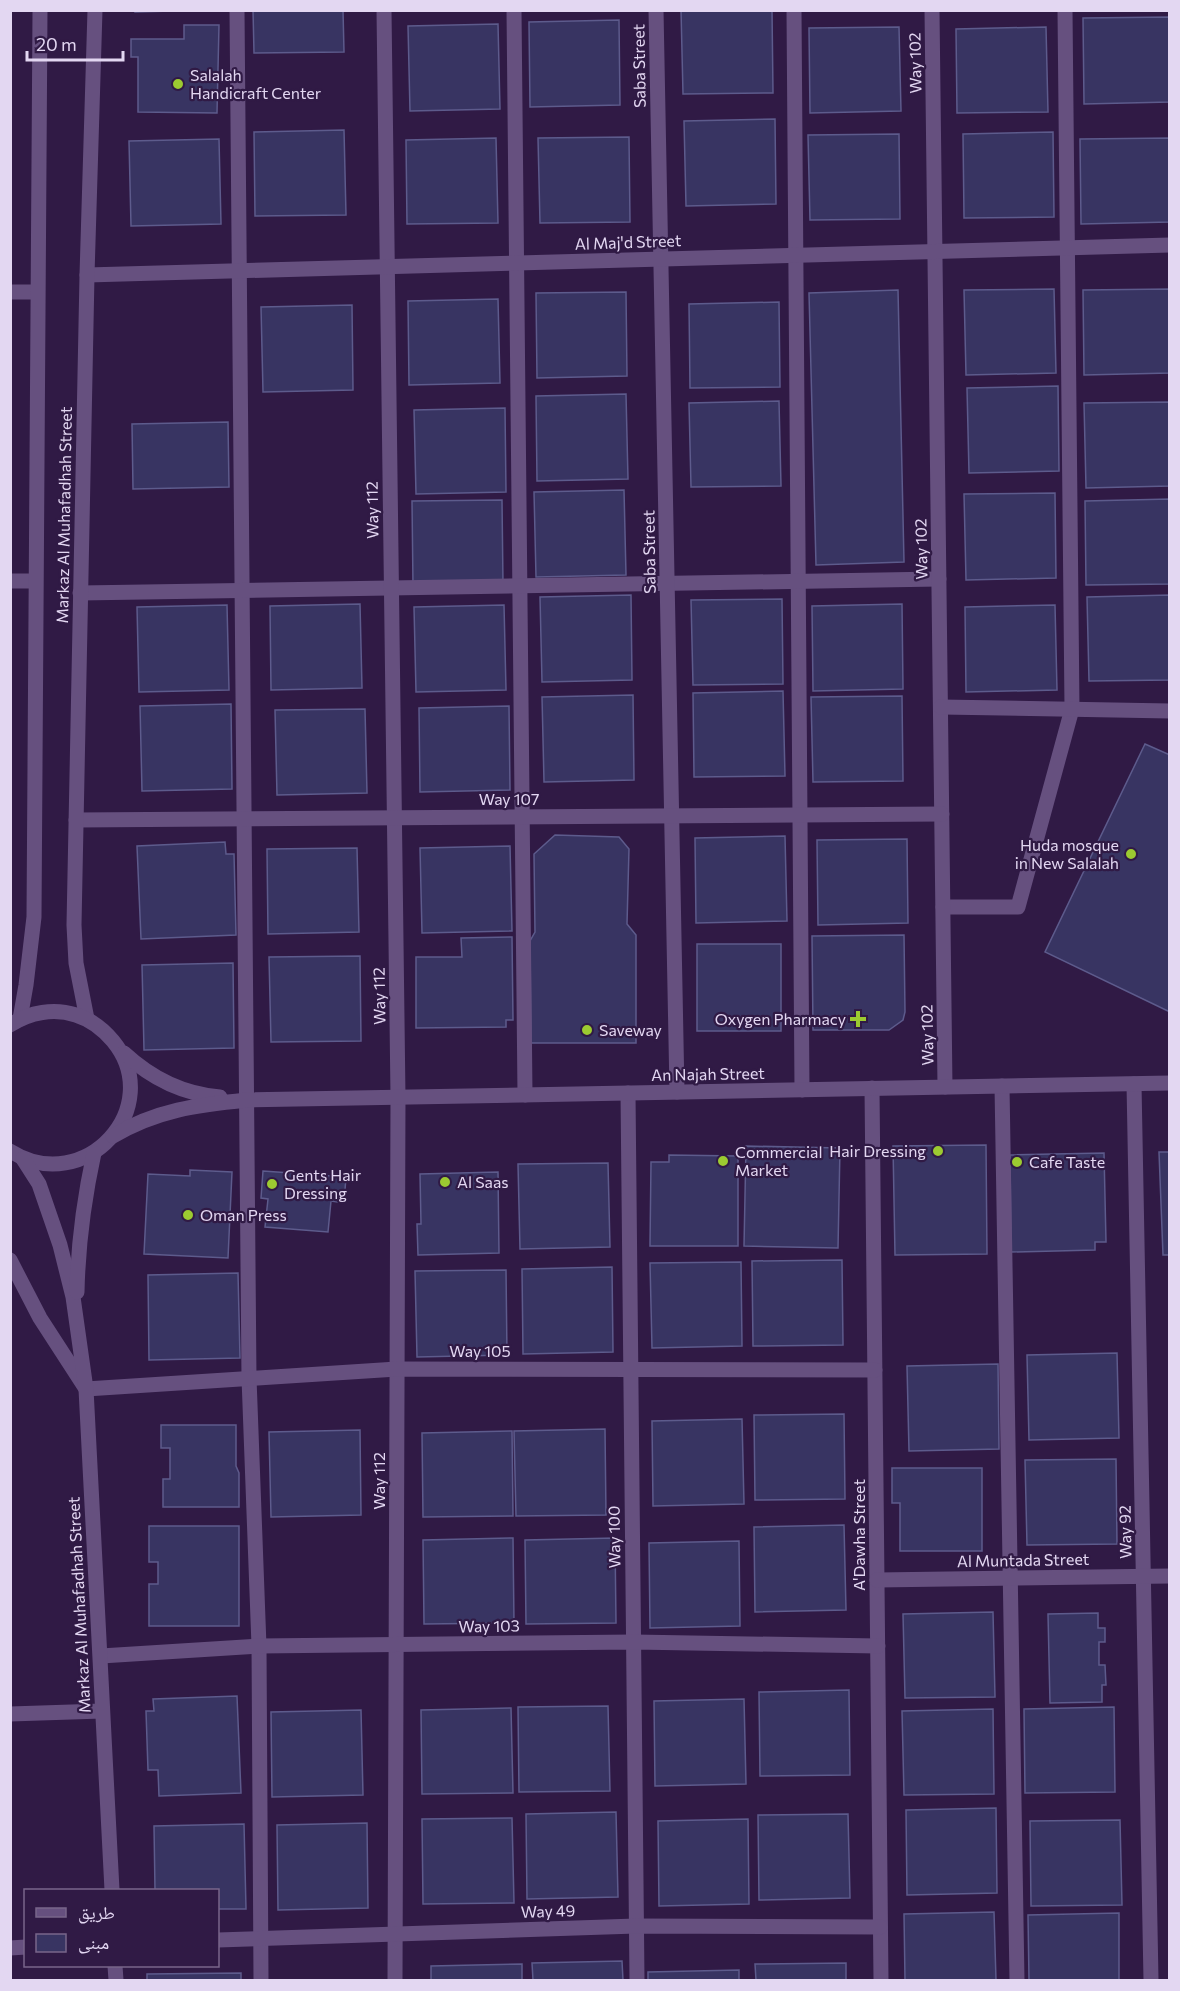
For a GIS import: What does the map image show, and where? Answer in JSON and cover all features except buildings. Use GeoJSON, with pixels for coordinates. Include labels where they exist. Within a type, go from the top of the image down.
{"type":"FeatureCollection","features":[{"type":"Feature","properties":{"kind":"street","name":"Markaz Al Muhafadhah Street"},"geometry":{"type":"LineString","coordinates":[[15,1022],[28,973],[34,917],[40,10]]}},
{"type":"Feature","properties":{"kind":"street","name":"Markaz Al Muhafadhah Street"},"geometry":{"type":"LineString","coordinates":[[87,1019],[76,963],[74,925],[87,275],[95,10]]}},
{"type":"Feature","properties":{"kind":"street"},"geometry":{"type":"LineString","coordinates":[[237,10],[249,1378],[259,1646],[261,1980]]}},
{"type":"Feature","properties":{"kind":"street","name":"Way 112"},"geometry":{"type":"LineString","coordinates":[[384,10],[398,1097],[395,1980]]}},
{"type":"Feature","properties":{"kind":"street"},"geometry":{"type":"LineString","coordinates":[[514,10],[525,1095]]}},
{"type":"Feature","properties":{"kind":"street","name":"Saba Street"},"geometry":{"type":"LineString","coordinates":[[656,10],[678,1092]]}},
{"type":"Feature","properties":{"kind":"street"},"geometry":{"type":"LineString","coordinates":[[794,10],[802,1090]]}},
{"type":"Feature","properties":{"kind":"street","name":"Way 102"},"geometry":{"type":"LineString","coordinates":[[932,10],[945,1087]]}},
{"type":"Feature","properties":{"kind":"street"},"geometry":{"type":"LineString","coordinates":[[943,907],[1017,907],[1072,709],[1065,10]]}},
{"type":"Feature","properties":{"kind":"street","name":"Al Maj'd Street"},"geometry":{"type":"LineString","coordinates":[[87,275],[1170,245]]}},
{"type":"Feature","properties":{"kind":"street"},"geometry":{"type":"LineString","coordinates":[[10,292],[37,292]]}},
{"type":"Feature","properties":{"kind":"street"},"geometry":{"type":"LineString","coordinates":[[80,593],[939,579]]}},
{"type":"Feature","properties":{"kind":"street"},"geometry":{"type":"LineString","coordinates":[[10,581],[35,581]]}},
{"type":"Feature","properties":{"kind":"street"},"geometry":{"type":"LineString","coordinates":[[941,707],[1170,711]]}},
{"type":"Feature","properties":{"kind":"street","name":"Way 107"},"geometry":{"type":"LineString","coordinates":[[76,820],[942,814]]}},
{"type":"Feature","properties":{"kind":"street"},"geometry":{"type":"LineString","coordinates":[[15,1022],[42,1012],[64,1012],[87,1019]]}},
{"type":"Feature","properties":{"kind":"street","name":"An Najah Street"},"geometry":{"type":"LineString","coordinates":[[87,1019],[105,1031],[119,1048],[151,1076],[170,1085],[214,1097],[247,1100]]}},
{"type":"Feature","properties":{"kind":"street"},"geometry":{"type":"LineString","coordinates":[[17,1155],[47,1165],[72,1163],[94,1153],[113,1136],[125,1115],[130,1091],[128,1069],[119,1048]]}},
{"type":"Feature","properties":{"kind":"street","name":"An Najah Street"},"geometry":{"type":"LineString","coordinates":[[113,1136],[165,1112],[247,1100],[1170,1083]]}},
{"type":"Feature","properties":{"kind":"street","name":"Way 92"},"geometry":{"type":"LineString","coordinates":[[1134,1084],[1151,1980]]}},
{"type":"Feature","properties":{"kind":"street"},"geometry":{"type":"LineString","coordinates":[[1002,1086],[1017,1980]]}},
{"type":"Feature","properties":{"kind":"street","name":"A'Dawha Street"},"geometry":{"type":"LineString","coordinates":[[872,1088],[881,1980]]}},
{"type":"Feature","properties":{"kind":"street","name":"Way 100"},"geometry":{"type":"LineString","coordinates":[[628,1093],[637,1980]]}},
{"type":"Feature","properties":{"kind":"street","name":"Markaz Al Muhafadhah Street"},"geometry":{"type":"LineString","coordinates":[[77,1319],[81,1233],[87,1184],[94,1153]]}},
{"type":"Feature","properties":{"kind":"street","name":"Markaz Al Muhafadhah Street"},"geometry":{"type":"LineString","coordinates":[[17,1155],[39,1184],[51,1216],[77,1319],[86,1389],[112,1889]]}},
{"type":"Feature","properties":{"kind":"street"},"geometry":{"type":"LineString","coordinates":[[10,1260],[40,1318],[86,1389]]}},
{"type":"Feature","properties":{"kind":"street","name":"Way 105"},"geometry":{"type":"LineString","coordinates":[[86,1389],[397,1369],[875,1370]]}},
{"type":"Feature","properties":{"kind":"street","name":"Al Muntada Street"},"geometry":{"type":"LineString","coordinates":[[877,1580],[1170,1576]]}},
{"type":"Feature","properties":{"kind":"street","name":"Way 103"},"geometry":{"type":"LineString","coordinates":[[101,1656],[259,1646],[396,1644],[633,1642],[878,1646]]}},
{"type":"Feature","properties":{"kind":"street"},"geometry":{"type":"LineString","coordinates":[[10,1714],[102,1711]]}},
{"type":"Feature","properties":{"kind":"street","name":"Way 49"},"geometry":{"type":"LineString","coordinates":[[219,1940],[636,1926],[880,1928]]}},
{"type":"Feature","properties":{"kind":"place","name":"Salalah Handicraft Center"},"geometry":{"type":"Point","coordinates":[178,84]}},
{"type":"Feature","properties":{"kind":"place","name":"Huda mosque in New Salalah"},"geometry":{"type":"Point","coordinates":[1131,854]}},
{"type":"Feature","properties":{"kind":"place","name":"Oxygen Pharmacy"},"geometry":{"type":"Point","coordinates":[858,1019]}},
{"type":"Feature","properties":{"kind":"place","name":"Saveway"},"geometry":{"type":"Point","coordinates":[587,1030]}},
{"type":"Feature","properties":{"kind":"place","name":"Hair Dressing"},"geometry":{"type":"Point","coordinates":[938,1151]}},
{"type":"Feature","properties":{"kind":"place","name":"Commercial Market"},"geometry":{"type":"Point","coordinates":[723,1161]}},
{"type":"Feature","properties":{"kind":"place","name":"Cafe Taste"},"geometry":{"type":"Point","coordinates":[1017,1162]}},
{"type":"Feature","properties":{"kind":"place","name":"Al Saas"},"geometry":{"type":"Point","coordinates":[445,1182]}},
{"type":"Feature","properties":{"kind":"place","name":"Gents Hair Dressing"},"geometry":{"type":"Point","coordinates":[272,1184]}},
{"type":"Feature","properties":{"kind":"place","name":"Oman Press"},"geometry":{"type":"Point","coordinates":[188,1215]}}]}
